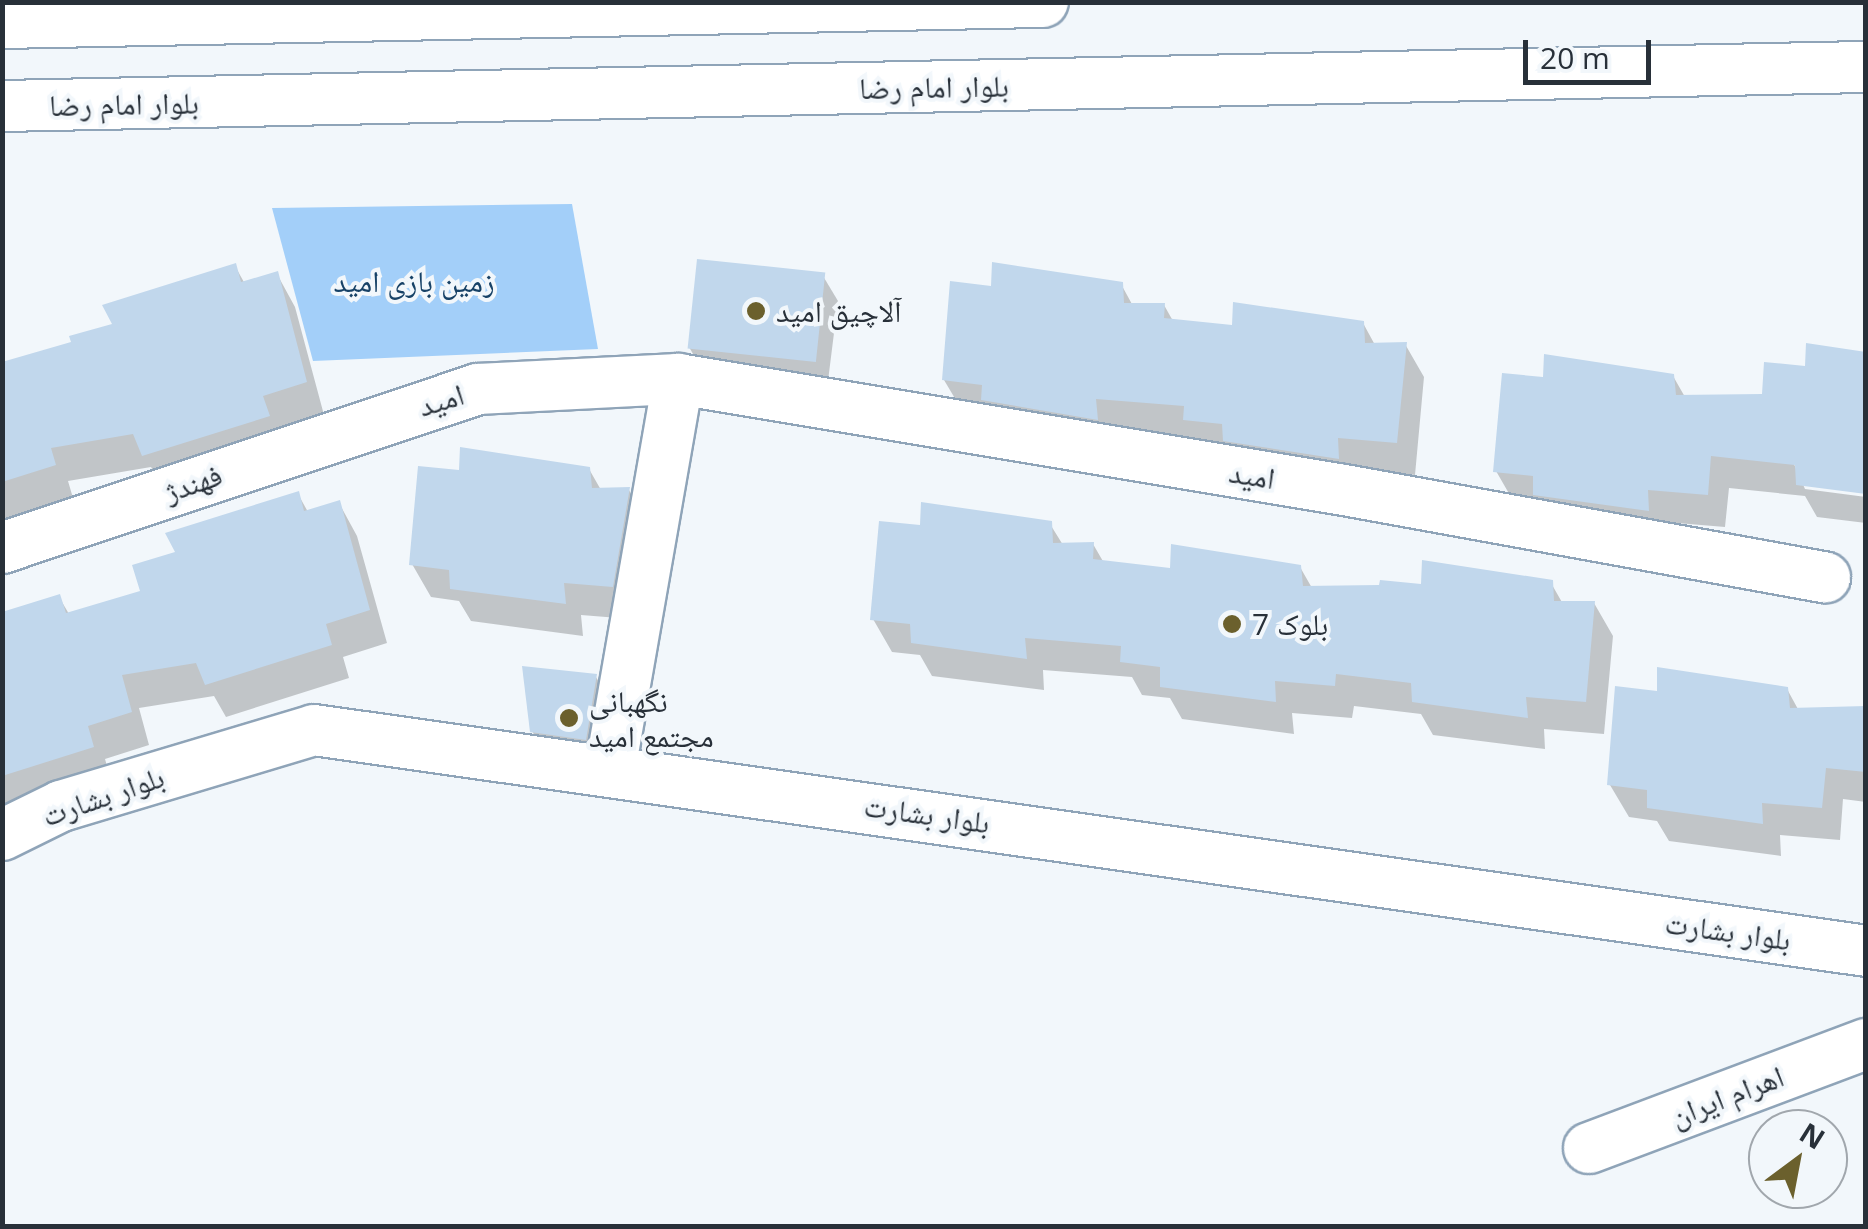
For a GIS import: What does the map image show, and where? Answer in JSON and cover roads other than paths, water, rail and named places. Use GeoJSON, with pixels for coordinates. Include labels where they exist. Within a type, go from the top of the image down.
{"type":"FeatureCollection","features":[{"type":"Feature","properties":{"kind":"street"},"geometry":{"type":"LineString","coordinates":[[2,23],[1043,2]]}},
{"type":"Feature","properties":{"kind":"street","name":"بلوار امام رضا"},"geometry":{"type":"LineString","coordinates":[[2,106],[1866,67]]}},
{"type":"Feature","properties":{"kind":"street"},"geometry":{"type":"LineString","coordinates":[[610,770],[678,379]]}},
{"type":"Feature","properties":{"kind":"street","name":"امید"},"geometry":{"type":"LineString","coordinates":[[384,418],[478,389],[678,379],[1344,490],[1825,577]]}},
{"type":"Feature","properties":{"kind":"street","name":"فهندژ"},"geometry":{"type":"LineString","coordinates":[[2,548],[384,418]]}},
{"type":"Feature","properties":{"kind":"street","name":"بلوار بشارت"},"geometry":{"type":"LineString","coordinates":[[2,835],[61,806],[314,730],[1866,951]]}},
{"type":"Feature","properties":{"kind":"street","name":"اهرام ایران"},"geometry":{"type":"LineString","coordinates":[[1590,1148],[1866,1044]]}},
{"type":"Feature","properties":{"kind":"place","name":"آلاچیق امید"},"geometry":{"type":"Point","coordinates":[756,311]}},
{"type":"Feature","properties":{"kind":"place","name":"بلوک 7"},"geometry":{"type":"Point","coordinates":[1232,624]}},
{"type":"Feature","properties":{"kind":"place","name":"نگهبانی مجتمع امید"},"geometry":{"type":"Point","coordinates":[569,718]}},
{"type":"Feature","properties":{"kind":"park label","name":"زمین بازی امید"},"geometry":{"type":"Point","coordinates":[414,281]}}]}
